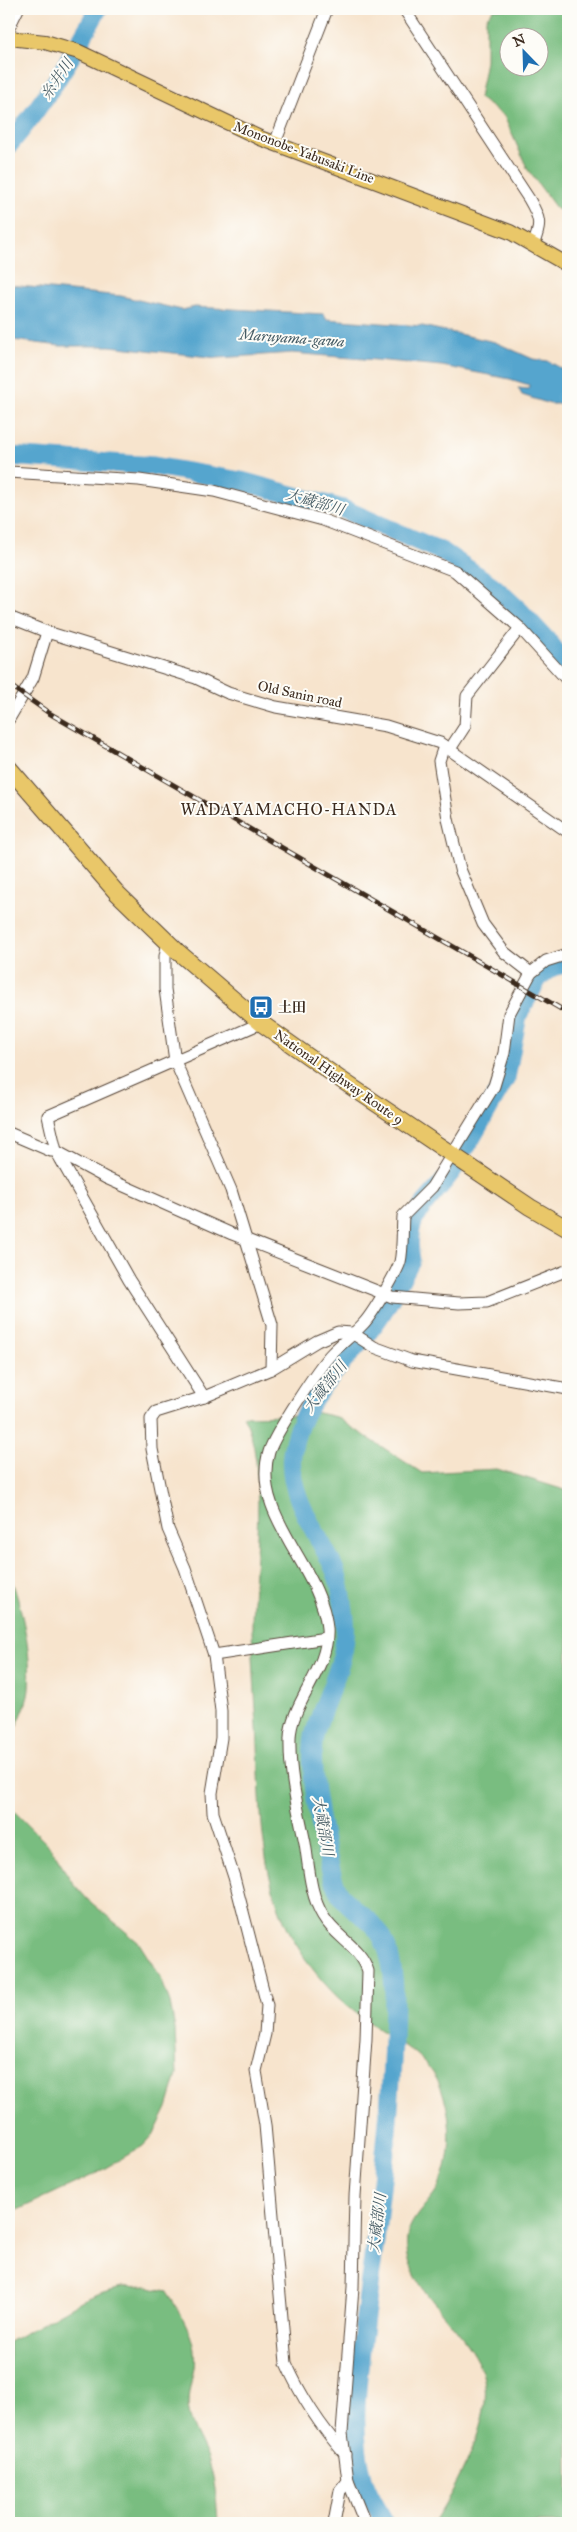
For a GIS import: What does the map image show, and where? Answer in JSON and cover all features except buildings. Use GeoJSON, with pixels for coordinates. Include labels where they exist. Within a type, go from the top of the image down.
{"type":"FeatureCollection","features":[{"type":"Feature","properties":{"kind":"highway","name":"National Highway Route 9"},"geometry":{"type":"LineString","coordinates":[[9,768],[118,893],[168,942],[261,1023],[340,1079],[530,1207],[568,1229]]}},
{"type":"Feature","properties":{"kind":"main road","name":"Mononobe-Yabusaki Line"},"geometry":{"type":"LineString","coordinates":[[9,34],[45,42],[96,59],[260,138],[510,232],[568,265]]}},
{"type":"Feature","properties":{"kind":"street"},"geometry":{"type":"LineString","coordinates":[[9,34],[18,9]]}},
{"type":"Feature","properties":{"kind":"street"},"geometry":{"type":"LineString","coordinates":[[275,143],[327,9]]}},
{"type":"Feature","properties":{"kind":"street"},"geometry":{"type":"LineString","coordinates":[[404,9],[534,207],[538,216],[540,230],[533,245]]}},
{"type":"Feature","properties":{"kind":"street"},"geometry":{"type":"LineString","coordinates":[[9,472],[139,480],[214,492],[324,520],[455,570],[520,628],[568,681]]}},
{"type":"Feature","properties":{"kind":"street","name":"Old Sanin road"},"geometry":{"type":"LineString","coordinates":[[9,618],[47,632],[196,678],[228,693],[276,707],[386,726],[447,748],[476,766],[493,782],[568,832]]}},
{"type":"Feature","properties":{"kind":"street"},"geometry":{"type":"LineString","coordinates":[[520,628],[467,696],[465,726],[439,761],[448,819],[460,869],[483,924],[504,952],[531,973]]}},
{"type":"Feature","properties":{"kind":"street"},"geometry":{"type":"LineString","coordinates":[[9,719],[33,678],[47,632]]}},
{"type":"Feature","properties":{"kind":"street"},"geometry":{"type":"LineString","coordinates":[[168,942],[165,956],[165,989],[175,1061],[231,1190],[272,1325],[271,1370]]}},
{"type":"Feature","properties":{"kind":"street"},"geometry":{"type":"LineString","coordinates":[[365,2523],[348,2481],[342,2433],[353,2287],[354,2196],[368,1977],[366,1963],[356,1950],[330,1926],[322,1915],[314,1894],[290,1767],[289,1736],[292,1724],[321,1662],[326,1638],[322,1605],[268,1495],[267,1466],[269,1451],[293,1409],[330,1355],[364,1324],[400,1263],[403,1216],[432,1186],[454,1154],[494,1086],[504,1052],[509,1014],[531,973],[546,961],[568,954]]}},
{"type":"Feature","properties":{"kind":"street"},"geometry":{"type":"LineString","coordinates":[[204,1398],[129,1280],[56,1151],[48,1116],[261,1023]]}},
{"type":"Feature","properties":{"kind":"street"},"geometry":{"type":"LineString","coordinates":[[9,1133],[51,1152],[56,1151],[106,1178],[245,1239],[382,1294],[459,1303],[487,1302],[568,1270]]}},
{"type":"Feature","properties":{"kind":"street"},"geometry":{"type":"LineString","coordinates":[[344,2454],[313,2414],[298,2390],[286,2363],[265,2125],[256,2071],[265,2034],[267,2005],[234,1877],[213,1813],[212,1793],[221,1738],[221,1711],[214,1655],[185,1568],[168,1528],[152,1449],[151,1419],[156,1412],[204,1398],[271,1370],[317,1341],[338,1332],[352,1333],[374,1347],[412,1361],[568,1389]]}},
{"type":"Feature","properties":{"kind":"street"},"geometry":{"type":"LineString","coordinates":[[214,1655],[326,1638]]}},
{"type":"Feature","properties":{"kind":"street"},"geometry":{"type":"LineString","coordinates":[[334,2523],[340,2491],[348,2481]]}},
{"type":"Feature","properties":{"kind":"green space"},"geometry":{"type":"Polygon","coordinates":[[[494,9],[568,9],[568,215],[556,208],[528,170],[504,116],[479,98],[486,61],[486,18],[494,9]]]}},
{"type":"Feature","properties":{"kind":"green space"},"geometry":{"type":"Polygon","coordinates":[[[314,1412],[336,1417],[422,1473],[497,1469],[568,1491],[568,2523],[433,2523],[452,2492],[471,2452],[484,2411],[485,2392],[483,2375],[474,2355],[461,2335],[421,2286],[413,2271],[408,2255],[407,2238],[409,2231],[416,2217],[439,2186],[448,2159],[449,2129],[445,2099],[433,2073],[420,2058],[338,1998],[311,1967],[281,1913],[269,1875],[263,1838],[252,1629],[258,1489],[256,1461],[251,1436],[243,1416],[293,1415],[314,1412]]]}},
{"type":"Feature","properties":{"kind":"green space"},"geometry":{"type":"Polygon","coordinates":[[[9,1573],[26,1634],[29,1682],[28,1696],[9,1743],[9,1573]]]}},
{"type":"Feature","properties":{"kind":"green space"},"geometry":{"type":"Polygon","coordinates":[[[9,1806],[50,1847],[72,1882],[87,1899],[139,1943],[161,1978],[170,2003],[175,2029],[177,2075],[167,2108],[154,2134],[143,2146],[95,2174],[9,2214],[9,1806]]]}},
{"type":"Feature","properties":{"kind":"green space"},"geometry":{"type":"Polygon","coordinates":[[[147,2286],[166,2291],[183,2318],[191,2337],[195,2358],[188,2398],[189,2410],[192,2423],[210,2467],[215,2491],[218,2523],[9,2523],[9,2342],[83,2300],[122,2287],[147,2286]]]}},
{"type":"Feature","properties":{"kind":"water","name":"Maruyama-gawa"},"geometry":{"type":"Polygon","coordinates":[[[9,285],[121,296],[182,310],[195,307],[324,314],[326,319],[422,326],[495,342],[533,359],[548,361],[568,372],[568,404],[550,404],[522,395],[518,388],[529,389],[529,385],[510,379],[442,366],[292,353],[218,358],[110,346],[60,346],[13,340],[9,338],[9,285]]]}},
{"type":"Feature","properties":{"kind":"waterway","name":"糸井川"},"geometry":{"type":"LineString","coordinates":[[9,145],[57,79],[98,9]]}},
{"type":"Feature","properties":{"kind":"waterway","name":"大蔵部川"},"geometry":{"type":"LineString","coordinates":[[9,456],[154,466],[241,481],[343,509],[443,552],[493,586],[520,611],[552,646],[568,669]]}},
{"type":"Feature","properties":{"kind":"waterway","name":"大蔵部川"},"geometry":{"type":"LineString","coordinates":[[467,1146],[506,1078],[518,1015],[539,977],[552,967],[568,963]]}},
{"type":"Feature","properties":{"kind":"waterway","name":"大蔵部川"},"geometry":{"type":"LineString","coordinates":[[385,2523],[368,2492],[359,2462],[356,2404],[359,2364],[376,2236],[388,2124],[392,2070],[394,1989],[387,1947],[379,1932],[344,1899],[335,1885],[320,1822],[314,1780],[313,1743],[344,1648],[345,1619],[336,1572],[305,1512],[294,1484],[292,1454],[302,1418],[311,1402],[382,1314],[411,1260],[409,1244],[415,1219],[455,1167]]}},
{"type":"Feature","properties":{"kind":"railway"},"geometry":{"type":"LineString","coordinates":[[9,685],[49,713],[568,1013]]}},
{"type":"Feature","properties":{"kind":"place","name":"土田"},"geometry":{"type":"Point","coordinates":[261,1007]}},
{"type":"Feature","properties":{"kind":"district","name":"WADAYAMACHO-HANDA"},"geometry":{"type":"Point","coordinates":[289,809]}}]}
